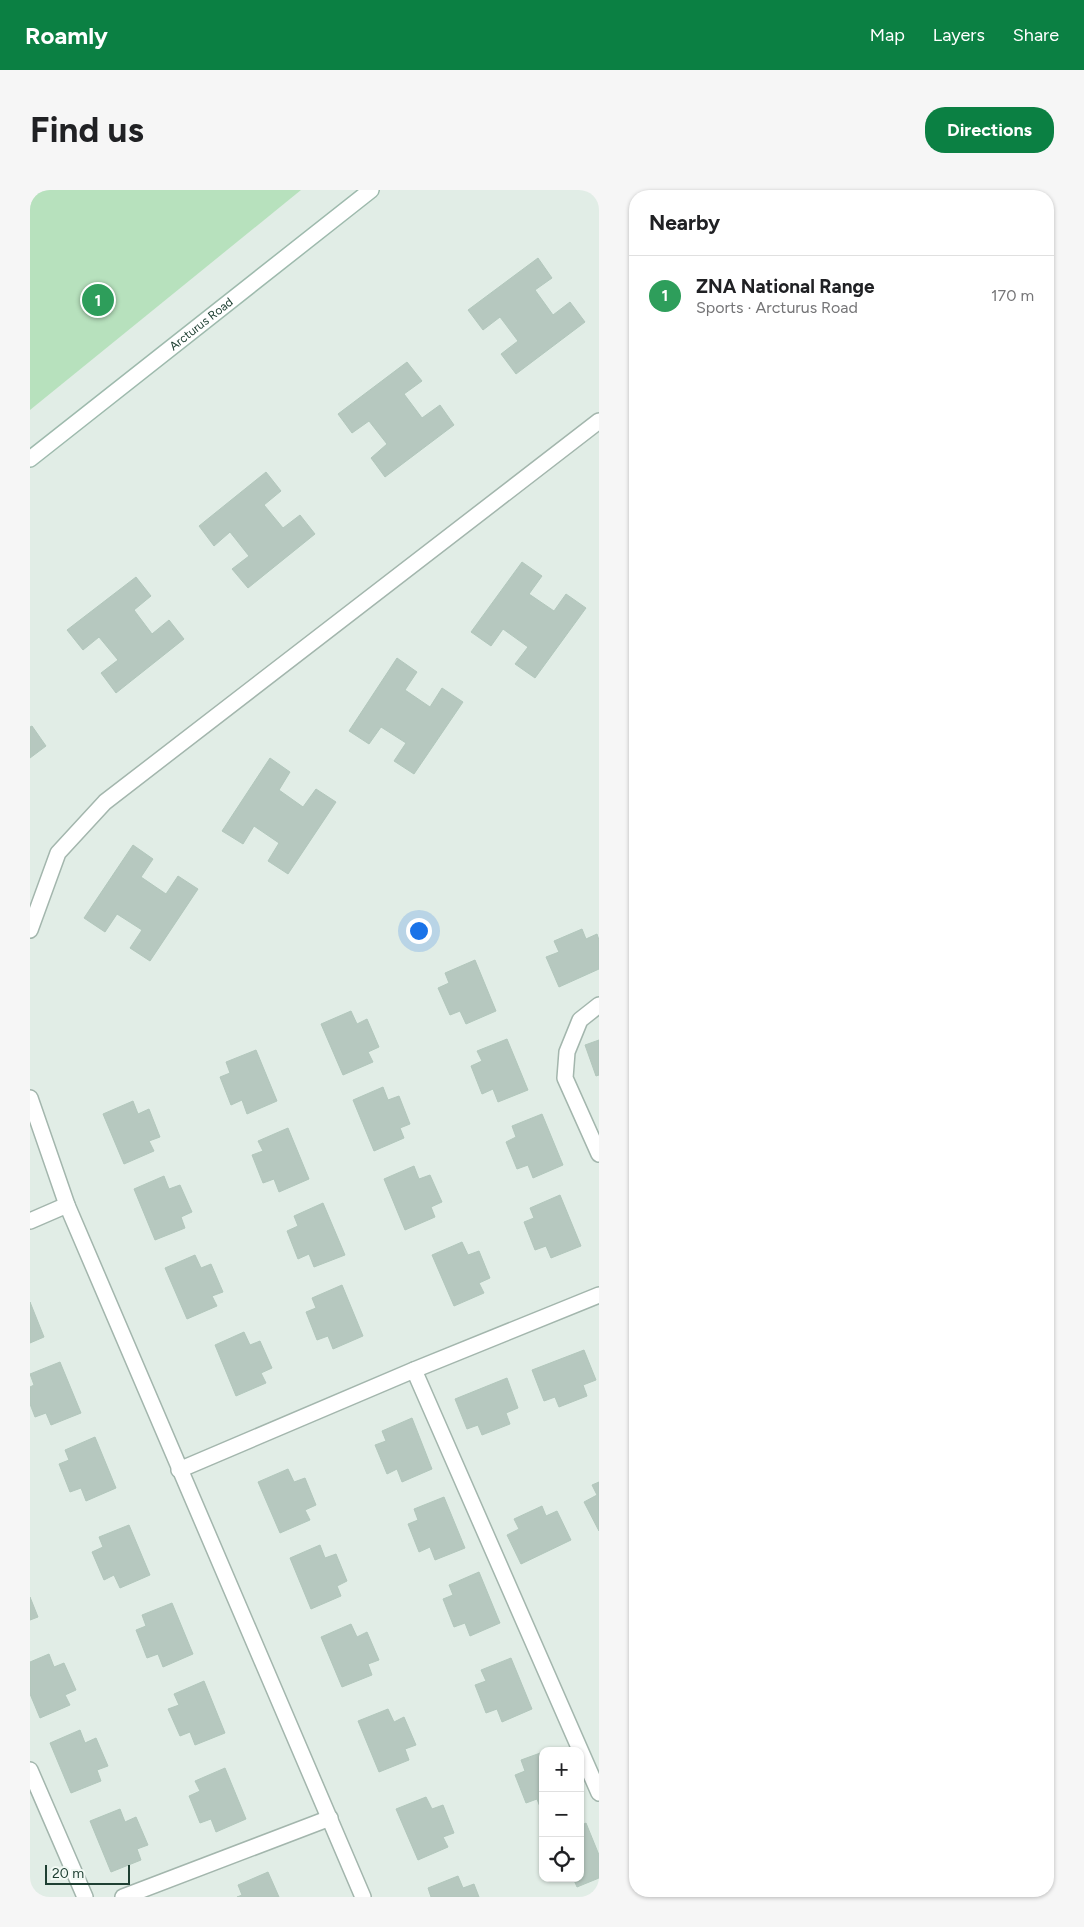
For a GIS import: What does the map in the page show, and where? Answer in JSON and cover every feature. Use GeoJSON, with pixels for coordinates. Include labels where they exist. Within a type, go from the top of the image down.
{"type":"FeatureCollection","features":[{"type":"Feature","properties":{"kind":"street","name":"Arcturus Road"},"geometry":{"type":"LineString","coordinates":[[30,459],[371,190]]}},
{"type":"Feature","properties":{"kind":"street"},"geometry":{"type":"LineString","coordinates":[[30,930],[58,853],[105,802],[599,421]]}},
{"type":"Feature","properties":{"kind":"street"},"geometry":{"type":"LineString","coordinates":[[599,1005],[580,1020],[568,1052],[565,1078],[599,1154]]}},
{"type":"Feature","properties":{"kind":"street"},"geometry":{"type":"LineString","coordinates":[[30,1098],[67,1205],[363,1897]]}},
{"type":"Feature","properties":{"kind":"street"},"geometry":{"type":"LineString","coordinates":[[30,1221],[67,1205]]}},
{"type":"Feature","properties":{"kind":"street"},"geometry":{"type":"LineString","coordinates":[[179,1470],[414,1370],[599,1295]]}},
{"type":"Feature","properties":{"kind":"street"},"geometry":{"type":"LineString","coordinates":[[414,1370],[599,1794]]}},
{"type":"Feature","properties":{"kind":"street"},"geometry":{"type":"LineString","coordinates":[[30,1770],[85,1897]]}},
{"type":"Feature","properties":{"kind":"street"},"geometry":{"type":"LineString","coordinates":[[123,1897],[330,1818]]}},
{"type":"Feature","properties":{"kind":"green space"},"geometry":{"type":"Polygon","coordinates":[[[30,190],[301,190],[30,410],[30,190]]]}},
{"type":"Feature","properties":{"kind":"building"},"geometry":{"type":"Polygon","coordinates":[[[538,258],[552,278],[535,290],[553,315],[570,302],[585,322],[516,374],[501,354],[518,341],[500,317],[483,330],[468,310],[538,258]]]}},
{"type":"Feature","properties":{"kind":"building"},"geometry":{"type":"Polygon","coordinates":[[[407,362],[422,381],[404,394],[422,418],[440,405],[454,425],[385,477],[371,458],[387,444],[369,421],[352,433],[338,414],[407,362]]]}},
{"type":"Feature","properties":{"kind":"building"},"geometry":{"type":"Polygon","coordinates":[[[266,472],[281,491],[264,505],[283,528],[300,515],[315,534],[248,588],[232,569],[249,556],[230,532],[214,546],[199,526],[266,472]]]}},
{"type":"Feature","properties":{"kind":"building"},"geometry":{"type":"Polygon","coordinates":[[[522,562],[542,576],[529,594],[554,611],[566,594],[586,608],[535,678],[515,664],[528,647],[503,629],[491,646],[471,632],[522,562]]]}},
{"type":"Feature","properties":{"kind":"building"},"geometry":{"type":"Polygon","coordinates":[[[136,577],[151,596],[134,610],[152,634],[169,620],[184,639],[116,693],[101,673],[118,660],[99,637],[83,650],[67,630],[136,577]]]}},
{"type":"Feature","properties":{"kind":"building"},"geometry":{"type":"Polygon","coordinates":[[[397,658],[417,672],[405,690],[430,707],[442,688],[463,702],[414,774],[394,761],[406,743],[381,727],[369,744],[349,731],[397,658]]]}},
{"type":"Feature","properties":{"kind":"building"},"geometry":{"type":"Polygon","coordinates":[[[32,726],[46,746],[30,758],[30,727],[32,726]]]}},
{"type":"Feature","properties":{"kind":"building"},"geometry":{"type":"Polygon","coordinates":[[[270,758],[290,772],[279,790],[303,807],[316,789],[336,802],[288,874],[268,861],[279,843],[254,826],[243,844],[222,831],[270,758]]]}},
{"type":"Feature","properties":{"kind":"building"},"geometry":{"type":"Polygon","coordinates":[[[133,845],[153,859],[141,877],[166,894],[178,876],[198,889],[150,961],[130,948],[142,930],[117,914],[105,932],[84,918],[133,845]]]}},
{"type":"Feature","properties":{"kind":"building"},"geometry":{"type":"Polygon","coordinates":[[[582,929],[586,939],[597,934],[599,940],[599,969],[559,987],[546,957],[559,952],[554,941],[582,929]]]}},
{"type":"Feature","properties":{"kind":"building"},"geometry":{"type":"Polygon","coordinates":[[[475,960],[496,1011],[466,1024],[460,1011],[450,1015],[438,988],[449,983],[445,973],[475,960]]]}},
{"type":"Feature","properties":{"kind":"building"},"geometry":{"type":"Polygon","coordinates":[[[351,1011],[357,1024],[367,1019],[379,1047],[368,1052],[373,1062],[343,1075],[321,1024],[351,1011]]]}},
{"type":"Feature","properties":{"kind":"building"},"geometry":{"type":"Polygon","coordinates":[[[507,1039],[528,1090],[498,1102],[493,1089],[482,1094],[471,1066],[482,1061],[477,1051],[507,1039]]]}},
{"type":"Feature","properties":{"kind":"building"},"geometry":{"type":"Polygon","coordinates":[[[599,1040],[599,1075],[596,1076],[585,1045],[599,1040]]]}},
{"type":"Feature","properties":{"kind":"building"},"geometry":{"type":"Polygon","coordinates":[[[256,1050],[277,1101],[247,1114],[242,1100],[231,1105],[220,1077],[230,1073],[226,1062],[256,1050]]]}},
{"type":"Feature","properties":{"kind":"building"},"geometry":{"type":"Polygon","coordinates":[[[383,1087],[388,1100],[399,1096],[410,1124],[400,1128],[404,1138],[374,1151],[353,1100],[383,1087]]]}},
{"type":"Feature","properties":{"kind":"building"},"geometry":{"type":"Polygon","coordinates":[[[133,1101],[138,1114],[149,1109],[160,1137],[149,1141],[154,1151],[124,1164],[103,1114],[133,1101]]]}},
{"type":"Feature","properties":{"kind":"building"},"geometry":{"type":"Polygon","coordinates":[[[542,1114],[563,1165],[533,1178],[528,1165],[517,1169],[506,1142],[516,1137],[512,1126],[542,1114]]]}},
{"type":"Feature","properties":{"kind":"building"},"geometry":{"type":"Polygon","coordinates":[[[288,1128],[309,1179],[279,1192],[274,1179],[263,1183],[252,1155],[263,1151],[258,1141],[288,1128]]]}},
{"type":"Feature","properties":{"kind":"building"},"geometry":{"type":"Polygon","coordinates":[[[414,1166],[419,1179],[430,1175],[442,1202],[431,1207],[435,1217],[405,1230],[384,1179],[414,1166]]]}},
{"type":"Feature","properties":{"kind":"building"},"geometry":{"type":"Polygon","coordinates":[[[164,1176],[169,1189],[180,1185],[192,1212],[181,1217],[185,1228],[155,1240],[134,1189],[164,1176]]]}},
{"type":"Feature","properties":{"kind":"building"},"geometry":{"type":"Polygon","coordinates":[[[560,1195],[581,1246],[551,1258],[546,1246],[535,1250],[524,1222],[534,1218],[530,1208],[560,1195]]]}},
{"type":"Feature","properties":{"kind":"building"},"geometry":{"type":"Polygon","coordinates":[[[323,1203],[345,1255],[314,1267],[309,1254],[298,1259],[287,1231],[298,1226],[294,1216],[323,1203]]]}},
{"type":"Feature","properties":{"kind":"building"},"geometry":{"type":"Polygon","coordinates":[[[462,1242],[468,1255],[479,1251],[490,1278],[479,1283],[484,1293],[454,1306],[432,1255],[462,1242]]]}},
{"type":"Feature","properties":{"kind":"building"},"geometry":{"type":"Polygon","coordinates":[[[195,1255],[201,1268],[211,1264],[223,1292],[212,1296],[217,1306],[187,1319],[165,1268],[195,1255]]]}},
{"type":"Feature","properties":{"kind":"building"},"geometry":{"type":"Polygon","coordinates":[[[342,1285],[363,1336],[333,1349],[328,1336],[317,1340],[306,1312],[316,1308],[312,1298],[342,1285]]]}},
{"type":"Feature","properties":{"kind":"building"},"geometry":{"type":"Polygon","coordinates":[[[30,1302],[44,1337],[30,1343],[30,1302]]]}},
{"type":"Feature","properties":{"kind":"building"},"geometry":{"type":"Polygon","coordinates":[[[244,1332],[250,1345],[260,1341],[272,1368],[261,1373],[266,1383],[236,1396],[215,1345],[244,1332]]]}},
{"type":"Feature","properties":{"kind":"building"},"geometry":{"type":"Polygon","coordinates":[[[584,1350],[596,1380],[583,1385],[587,1396],[559,1407],[555,1397],[544,1401],[532,1370],[584,1350]]]}},
{"type":"Feature","properties":{"kind":"building"},"geometry":{"type":"Polygon","coordinates":[[[60,1362],[81,1413],[51,1425],[46,1413],[35,1417],[30,1404],[30,1387],[34,1385],[30,1374],[60,1362]]]}},
{"type":"Feature","properties":{"kind":"building"},"geometry":{"type":"Polygon","coordinates":[[[507,1378],[518,1408],[506,1413],[510,1424],[482,1435],[478,1425],[467,1429],[455,1399],[507,1378]]]}},
{"type":"Feature","properties":{"kind":"building"},"geometry":{"type":"Polygon","coordinates":[[[412,1418],[432,1469],[402,1482],[397,1469],[387,1474],[375,1445],[386,1441],[382,1431],[412,1418]]]}},
{"type":"Feature","properties":{"kind":"building"},"geometry":{"type":"Polygon","coordinates":[[[95,1437],[116,1488],[86,1501],[81,1488],[70,1492],[59,1464],[69,1460],[65,1450],[95,1437]]]}},
{"type":"Feature","properties":{"kind":"building"},"geometry":{"type":"Polygon","coordinates":[[[288,1469],[294,1482],[305,1478],[316,1505],[305,1510],[310,1520],[280,1533],[258,1482],[288,1469]]]}},
{"type":"Feature","properties":{"kind":"building"},"geometry":{"type":"Polygon","coordinates":[[[599,1482],[599,1531],[584,1502],[597,1495],[592,1485],[599,1482]]]}},
{"type":"Feature","properties":{"kind":"building"},"geometry":{"type":"Polygon","coordinates":[[[444,1497],[465,1548],[435,1560],[430,1547],[419,1552],[408,1524],[418,1520],[414,1509],[444,1497]]]}},
{"type":"Feature","properties":{"kind":"building"},"geometry":{"type":"Polygon","coordinates":[[[542,1506],[546,1516],[557,1511],[571,1540],[521,1564],[507,1535],[519,1529],[514,1519],[542,1506]]]}},
{"type":"Feature","properties":{"kind":"building"},"geometry":{"type":"Polygon","coordinates":[[[129,1525],[150,1575],[120,1588],[114,1575],[104,1580],[92,1552],[103,1547],[99,1537],[129,1525]]]}},
{"type":"Feature","properties":{"kind":"building"},"geometry":{"type":"Polygon","coordinates":[[[320,1545],[325,1558],[336,1554],[347,1581],[337,1586],[341,1596],[311,1609],[290,1558],[320,1545]]]}},
{"type":"Feature","properties":{"kind":"building"},"geometry":{"type":"Polygon","coordinates":[[[479,1572],[500,1623],[470,1636],[465,1623],[454,1627],[443,1599],[453,1595],[449,1585],[479,1572]]]}},
{"type":"Feature","properties":{"kind":"building"},"geometry":{"type":"Polygon","coordinates":[[[30,1597],[38,1617],[30,1620],[30,1597]]]}},
{"type":"Feature","properties":{"kind":"building"},"geometry":{"type":"Polygon","coordinates":[[[172,1603],[193,1654],[163,1667],[158,1654],[147,1658],[136,1630],[146,1626],[142,1615],[172,1603]]]}},
{"type":"Feature","properties":{"kind":"building"},"geometry":{"type":"Polygon","coordinates":[[[351,1624],[357,1637],[367,1632],[379,1660],[368,1664],[372,1675],[342,1687],[321,1637],[351,1624]]]}},
{"type":"Feature","properties":{"kind":"building"},"geometry":{"type":"Polygon","coordinates":[[[49,1654],[54,1667],[64,1663],[76,1690],[65,1695],[70,1705],[40,1718],[30,1694],[30,1662],[49,1654]]]}},
{"type":"Feature","properties":{"kind":"building"},"geometry":{"type":"Polygon","coordinates":[[[511,1658],[532,1709],[502,1722],[497,1709],[486,1713],[475,1685],[486,1681],[481,1670],[511,1658]]]}},
{"type":"Feature","properties":{"kind":"building"},"geometry":{"type":"Polygon","coordinates":[[[204,1681],[225,1733],[195,1745],[190,1732],[180,1736],[168,1709],[179,1705],[174,1694],[204,1681]]]}},
{"type":"Feature","properties":{"kind":"building"},"geometry":{"type":"Polygon","coordinates":[[[388,1709],[394,1722],[404,1717],[416,1745],[405,1749],[409,1760],[379,1772],[358,1721],[388,1709]]]}},
{"type":"Feature","properties":{"kind":"building"},"geometry":{"type":"Polygon","coordinates":[[[80,1730],[85,1743],[96,1738],[108,1766],[97,1770],[101,1781],[71,1793],[50,1743],[80,1730]]]}},
{"type":"Feature","properties":{"kind":"building"},"geometry":{"type":"Polygon","coordinates":[[[539,1753],[539,1804],[537,1799],[526,1803],[515,1775],[525,1771],[521,1760],[539,1753]]]}},
{"type":"Feature","properties":{"kind":"building"},"geometry":{"type":"Polygon","coordinates":[[[225,1768],[246,1819],[216,1832],[211,1819],[200,1823],[189,1796],[200,1791],[195,1781],[225,1768]]]}},
{"type":"Feature","properties":{"kind":"building"},"geometry":{"type":"Polygon","coordinates":[[[426,1797],[432,1809],[443,1805],[454,1833],[443,1837],[448,1847],[418,1860],[396,1809],[426,1797]]]}},
{"type":"Feature","properties":{"kind":"building"},"geometry":{"type":"Polygon","coordinates":[[[120,1809],[125,1822],[136,1817],[148,1845],[137,1849],[141,1860],[111,1872],[90,1821],[120,1809]]]}},
{"type":"Feature","properties":{"kind":"building"},"geometry":{"type":"Polygon","coordinates":[[[586,1823],[599,1855],[599,1878],[577,1887],[575,1882],[584,1882],[584,1824],[586,1823]]]}},
{"type":"Feature","properties":{"kind":"building"},"geometry":{"type":"Polygon","coordinates":[[[268,1872],[279,1897],[237,1897],[242,1895],[238,1885],[268,1872]]]}},
{"type":"Feature","properties":{"kind":"building"},"geometry":{"type":"Polygon","coordinates":[[[458,1876],[463,1888],[474,1884],[479,1897],[431,1897],[428,1888],[458,1876]]]}},
{"type":"Feature","properties":{"kind":"place","name":"ZNA National Range"},"geometry":{"type":"Point","coordinates":[98,300]}}]}
